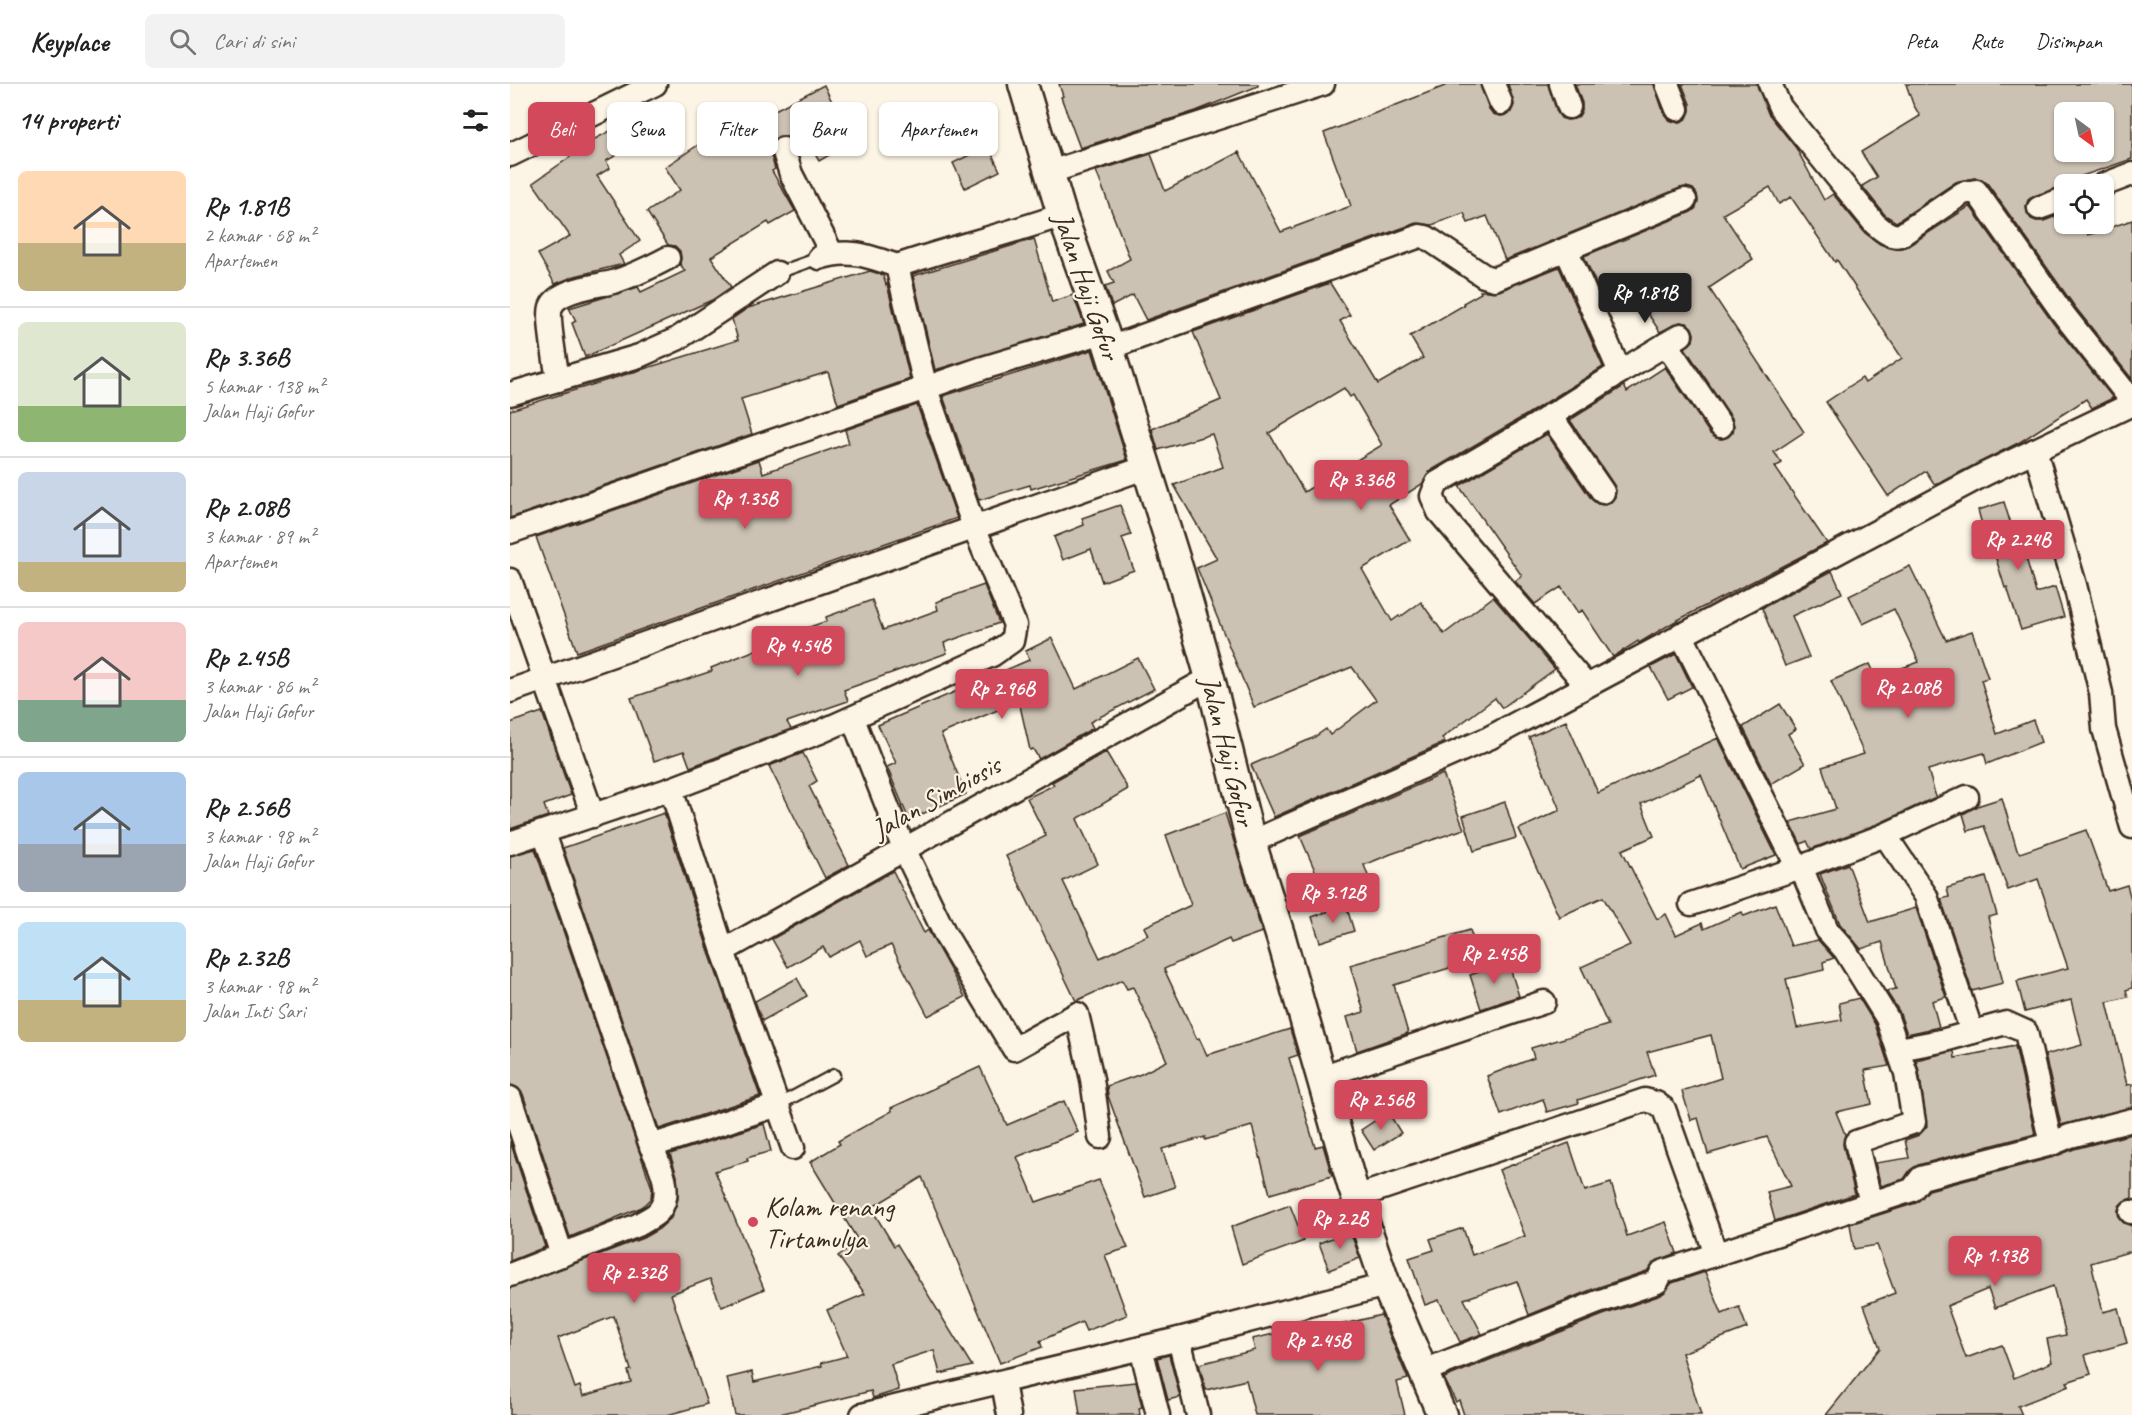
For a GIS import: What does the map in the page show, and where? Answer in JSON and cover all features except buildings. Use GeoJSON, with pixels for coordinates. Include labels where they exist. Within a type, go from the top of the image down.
{"type":"FeatureCollection","features":[{"type":"Feature","properties":{"kind":"street"},"geometry":{"type":"LineString","coordinates":[[510,155],[655,84]]}},
{"type":"Feature","properties":{"kind":"street","name":"Jalan Haji Gofur"},"geometry":{"type":"LineString","coordinates":[[1023,84],[1062,215],[1106,340],[1182,577],[1251,842],[1356,1197],[1386,1285],[1442,1415]]}},
{"type":"Feature","properties":{"kind":"street"},"geometry":{"type":"LineString","coordinates":[[1050,172],[1323,84]]}},
{"type":"Feature","properties":{"kind":"street"},"geometry":{"type":"LineString","coordinates":[[1561,84],[1569,107]]}},
{"type":"Feature","properties":{"kind":"street"},"geometry":{"type":"LineString","coordinates":[[1667,84],[1677,109]]}},
{"type":"Feature","properties":{"kind":"street"},"geometry":{"type":"LineString","coordinates":[[1251,842],[1489,738],[1986,474],[2132,403],[2064,315],[1976,191],[1963,193],[1897,237],[1885,232],[1875,224],[1780,107],[1770,84]]}},
{"type":"Feature","properties":{"kind":"street"},"geometry":{"type":"LineString","coordinates":[[783,149],[825,256],[856,252],[897,266],[940,251],[1004,235],[1062,215]]}},
{"type":"Feature","properties":{"kind":"street"},"geometry":{"type":"LineString","coordinates":[[2114,181],[2132,174]]}},
{"type":"Feature","properties":{"kind":"street"},"geometry":{"type":"LineString","coordinates":[[510,532],[983,368],[1106,340],[1420,236],[1426,237],[1484,276],[1494,279],[1685,200]]}},
{"type":"Feature","properties":{"kind":"street"},"geometry":{"type":"LineString","coordinates":[[2039,208],[2054,203]]}},
{"type":"Feature","properties":{"kind":"street"},"geometry":{"type":"LineString","coordinates":[[1566,249],[1620,372]]}},
{"type":"Feature","properties":{"kind":"street"},"geometry":{"type":"LineString","coordinates":[[558,380],[550,310],[554,302],[588,286],[613,282],[668,258]]}},
{"type":"Feature","properties":{"kind":"street"},"geometry":{"type":"LineString","coordinates":[[510,843],[671,789],[853,718],[992,655],[1012,641],[1015,625],[974,527],[926,389],[897,266]]}},
{"type":"Feature","properties":{"kind":"street"},"geometry":{"type":"LineString","coordinates":[[510,394],[639,356],[677,339],[777,273]]}},
{"type":"Feature","properties":{"kind":"street"},"geometry":{"type":"LineString","coordinates":[[1586,685],[1439,512],[1432,496],[1437,483],[1674,340],[1721,426]]}},
{"type":"Feature","properties":{"kind":"street"},"geometry":{"type":"LineString","coordinates":[[1551,415],[1603,492]]}},
{"type":"Feature","properties":{"kind":"street"},"geometry":{"type":"LineString","coordinates":[[2035,450],[2076,585],[2101,693],[2104,729],[2132,827]]}},
{"type":"Feature","properties":{"kind":"street"},"geometry":{"type":"LineString","coordinates":[[510,691],[1147,467]]}},
{"type":"Feature","properties":{"kind":"street"},"geometry":{"type":"LineString","coordinates":[[510,580],[593,816]]}},
{"type":"Feature","properties":{"kind":"street"},"geometry":{"type":"LineString","coordinates":[[1682,634],[1800,867],[1827,930],[1845,950],[1887,1018],[1899,1049],[1906,1073],[1914,1122],[1856,1142],[1871,1203]]}},
{"type":"Feature","properties":{"kind":"street","name":"Jalan Simbiosis"},"geometry":{"type":"LineString","coordinates":[[723,951],[1210,678]]}},
{"type":"Feature","properties":{"kind":"street"},"geometry":{"type":"LineString","coordinates":[[853,718],[904,849],[946,936],[993,1018],[1014,1049],[1077,1014],[1092,1079],[1100,1137]]}},
{"type":"Feature","properties":{"kind":"street"},"geometry":{"type":"LineString","coordinates":[[671,789],[723,951],[793,1148]]}},
{"type":"Feature","properties":{"kind":"street"},"geometry":{"type":"LineString","coordinates":[[1691,904],[1800,867],[1884,835],[1966,797]]}},
{"type":"Feature","properties":{"kind":"street"},"geometry":{"type":"LineString","coordinates":[[510,1275],[638,1225],[658,1213],[666,1192],[662,1170],[651,1146],[544,833]]}},
{"type":"Feature","properties":{"kind":"street"},"geometry":{"type":"LineString","coordinates":[[1884,835],[1926,896],[1972,1032]]}},
{"type":"Feature","properties":{"kind":"street"},"geometry":{"type":"LineString","coordinates":[[1321,1077],[1544,1002]]}},
{"type":"Feature","properties":{"kind":"street"},"geometry":{"type":"LineString","coordinates":[[1899,1049],[1941,1041],[2006,1023],[2026,1032],[2051,1144]]}},
{"type":"Feature","properties":{"kind":"street"},"geometry":{"type":"LineString","coordinates":[[510,1098],[562,1255]]}},
{"type":"Feature","properties":{"kind":"street"},"geometry":{"type":"LineString","coordinates":[[1356,1197],[1645,1100],[1656,1103],[1664,1109],[1716,1254]]}},
{"type":"Feature","properties":{"kind":"street"},"geometry":{"type":"LineString","coordinates":[[651,1146],[778,1105]]}},
{"type":"Feature","properties":{"kind":"street"},"geometry":{"type":"LineString","coordinates":[[1424,1371],[1598,1302],[1657,1282],[1662,1272],[1912,1190],[1921,1178],[2132,1120]]}},
{"type":"Feature","properties":{"kind":"street"},"geometry":{"type":"LineString","coordinates":[[862,1415],[927,1408],[1003,1383],[1386,1285]]}},
{"type":"Feature","properties":{"kind":"street"},"geometry":{"type":"LineString","coordinates":[[1179,1339],[1198,1415]]}},
{"type":"Feature","properties":{"kind":"street"},"geometry":{"type":"LineString","coordinates":[[1141,1348],[1158,1415]]}},
{"type":"Feature","properties":{"kind":"street"},"geometry":{"type":"LineString","coordinates":[[1003,1383],[1009,1415]]}},
{"type":"Feature","properties":{"kind":"lane"},"geometry":{"type":"LineString","coordinates":[[777,273],[825,256]]}},
{"type":"Feature","properties":{"kind":"lane"},"geometry":{"type":"LineString","coordinates":[[778,1105],[834,1075]]}},
{"type":"Feature","properties":{"kind":"place","name":"Kolam renang Tirtamulya"},"geometry":{"type":"Point","coordinates":[753,1222]}}]}
